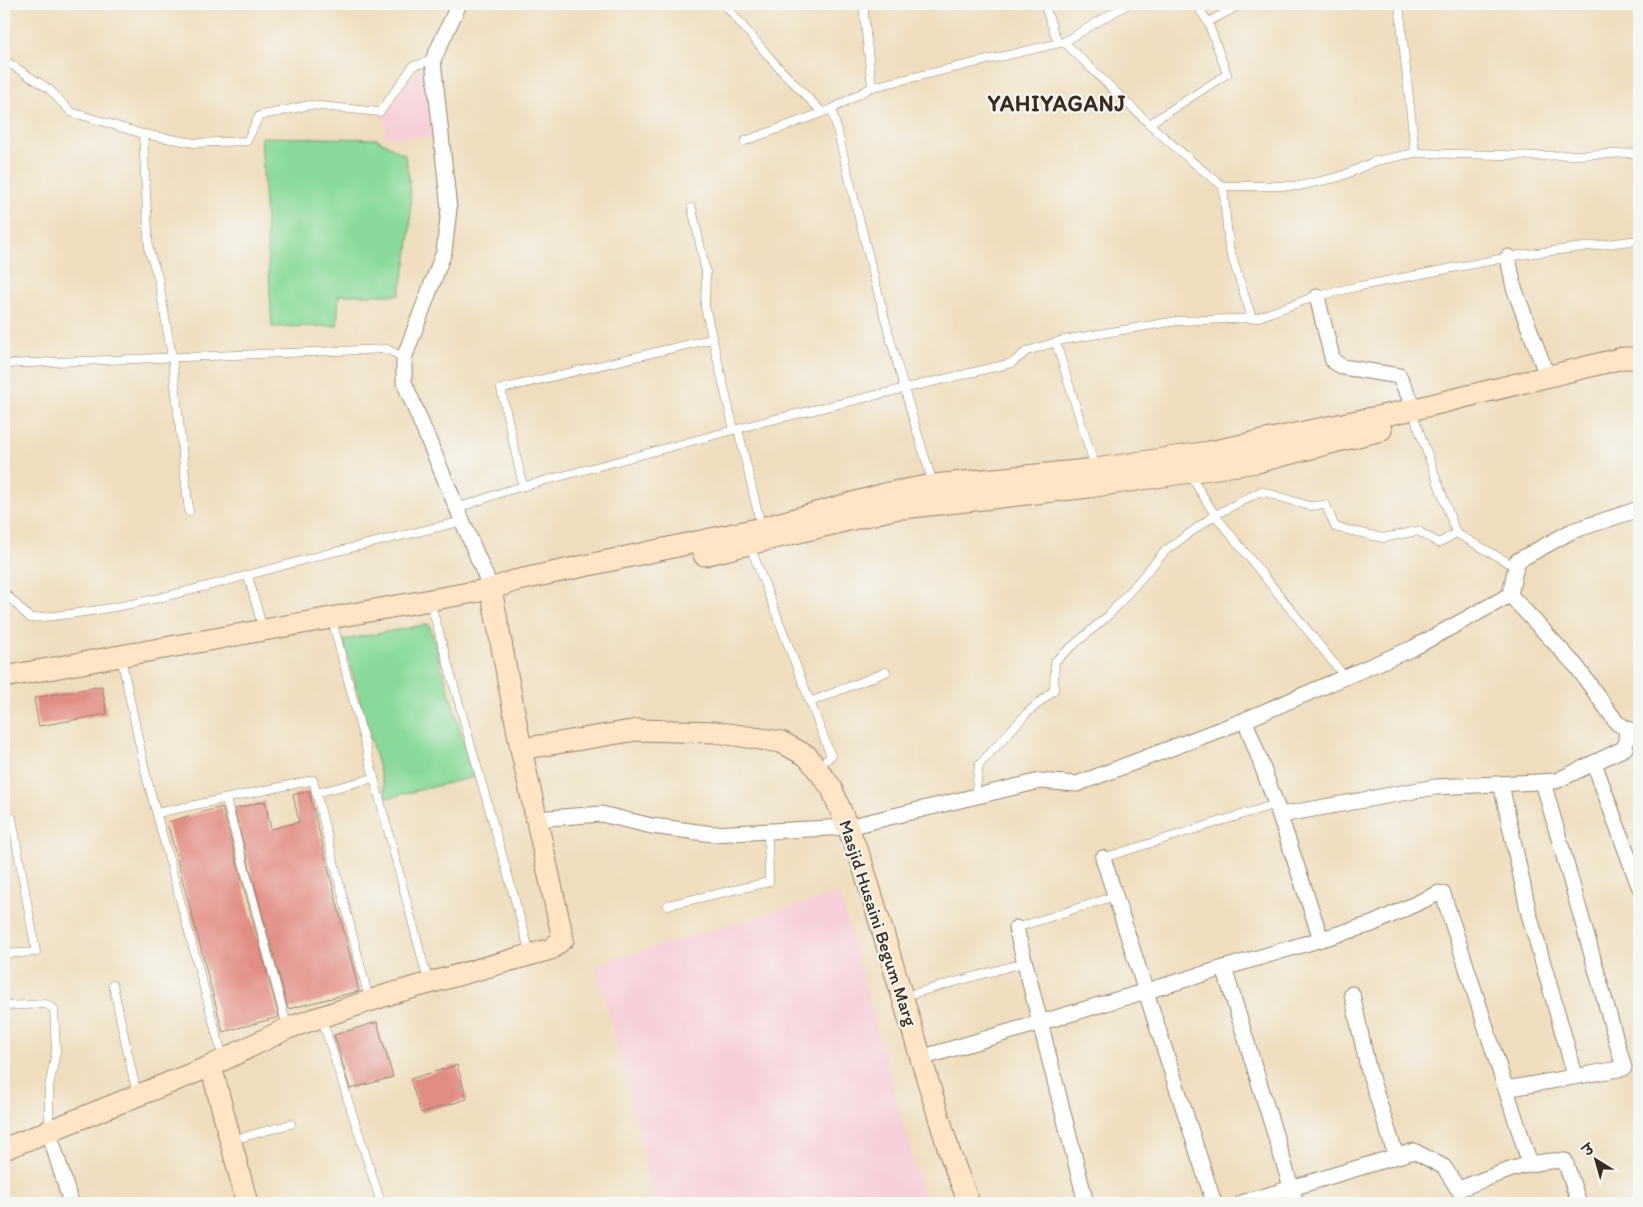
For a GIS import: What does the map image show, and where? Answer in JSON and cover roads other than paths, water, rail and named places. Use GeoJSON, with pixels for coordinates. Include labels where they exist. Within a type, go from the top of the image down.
{"type":"FeatureCollection","features":[{"type":"Feature","properties":{"kind":"street"},"geometry":{"type":"LineString","coordinates":[[4,1149],[138,1097],[217,1063],[288,1028],[428,983],[551,949],[563,939],[521,749],[491,589],[404,382],[404,358],[444,252],[449,209],[434,60],[459,4]]}},
{"type":"Feature","properties":{"kind":"street"},"geometry":{"type":"LineString","coordinates":[[1508,257],[1514,288],[1548,378]]}},
{"type":"Feature","properties":{"kind":"street"},"geometry":{"type":"LineString","coordinates":[[1317,297],[1333,361],[1343,367],[1399,376],[1415,416]]}},
{"type":"Feature","properties":{"kind":"street"},"geometry":{"type":"LineString","coordinates":[[491,589],[516,594],[750,546],[894,509],[1089,487],[1257,462],[1548,378],[1623,358],[1639,358]]}},
{"type":"Feature","properties":{"kind":"street"},"geometry":{"type":"LineString","coordinates":[[4,677],[491,589],[514,581],[762,528],[888,493],[934,485],[1096,469],[1210,452],[1415,416],[1597,376],[1639,371]]}},
{"type":"Feature","properties":{"kind":"street"},"geometry":{"type":"LineString","coordinates":[[536,819],[601,814],[652,826],[713,834],[848,827],[1040,781],[1077,784],[1245,720],[1413,648],[1510,595],[1517,561],[1572,531],[1639,509]]}},
{"type":"Feature","properties":{"kind":"street"},"geometry":{"type":"LineString","coordinates":[[1278,809],[1436,787],[1556,781],[1625,748],[1633,732],[1617,723],[1578,667],[1510,595]]}},
{"type":"Feature","properties":{"kind":"street"},"geometry":{"type":"LineString","coordinates":[[1245,720],[1278,809],[1321,939]]}},
{"type":"Feature","properties":{"kind":"street","name":"Masjid Husaini Begum Marg"},"geometry":{"type":"LineString","coordinates":[[521,749],[637,730],[715,732],[781,742],[807,756],[832,787],[861,860],[950,1154],[969,1203]]}},
{"type":"Feature","properties":{"kind":"street"},"geometry":{"type":"LineString","coordinates":[[1594,763],[1639,886]]}},
{"type":"Feature","properties":{"kind":"street"},"geometry":{"type":"LineString","coordinates":[[1506,1090],[1575,1075],[1624,1068],[1543,782]]}},
{"type":"Feature","properties":{"kind":"street"},"geometry":{"type":"LineString","coordinates":[[1501,784],[1529,914],[1575,1075]]}},
{"type":"Feature","properties":{"kind":"street"},"geometry":{"type":"LineString","coordinates":[[1103,858],[1214,1203]]}},
{"type":"Feature","properties":{"kind":"street"},"geometry":{"type":"LineString","coordinates":[[921,1058],[1372,924],[1439,893],[1443,894],[1530,1164]]}},
{"type":"Feature","properties":{"kind":"street"},"geometry":{"type":"LineString","coordinates":[[1016,928],[1086,1203]]}},
{"type":"Feature","properties":{"kind":"street"},"geometry":{"type":"LineString","coordinates":[[1224,968],[1296,1203]]}},
{"type":"Feature","properties":{"kind":"street"},"geometry":{"type":"LineString","coordinates":[[1352,994],[1368,1068],[1396,1156]]}},
{"type":"Feature","properties":{"kind":"street"},"geometry":{"type":"LineString","coordinates":[[217,1063],[230,1141],[247,1203]]}},
{"type":"Feature","properties":{"kind":"street"},"geometry":{"type":"LineString","coordinates":[[49,1132],[71,1203]]}},
{"type":"Feature","properties":{"kind":"street"},"geometry":{"type":"LineString","coordinates":[[1242,1203],[1414,1151],[1444,1167],[1459,1196],[1530,1164],[1548,1160],[1565,1162],[1579,1203]]}},
{"type":"Feature","properties":{"kind":"lane"},"geometry":{"type":"LineString","coordinates":[[724,4],[778,67],[822,112]]}},
{"type":"Feature","properties":{"kind":"lane"},"geometry":{"type":"LineString","coordinates":[[865,4],[864,14],[872,88]]}},
{"type":"Feature","properties":{"kind":"lane"},"geometry":{"type":"LineString","coordinates":[[1044,4],[1061,42],[1190,161],[1223,186],[1298,186],[1339,177],[1376,161],[1415,153],[1539,156],[1639,153]]}},
{"type":"Feature","properties":{"kind":"lane"},"geometry":{"type":"LineString","coordinates":[[745,141],[832,109],[872,88],[1061,42],[1128,4]]}},
{"type":"Feature","properties":{"kind":"lane"},"geometry":{"type":"LineString","coordinates":[[1149,124],[1227,74],[1208,22],[1196,4]]}},
{"type":"Feature","properties":{"kind":"lane"},"geometry":{"type":"LineString","coordinates":[[1208,22],[1242,4]]}},
{"type":"Feature","properties":{"kind":"lane"},"geometry":{"type":"LineString","coordinates":[[1399,4],[1415,153]]}},
{"type":"Feature","properties":{"kind":"lane"},"geometry":{"type":"LineString","coordinates":[[4,60],[49,89],[71,112],[143,134],[194,143],[247,141],[259,116],[310,105],[380,112],[413,66],[434,60]]}},
{"type":"Feature","properties":{"kind":"lane"},"geometry":{"type":"LineString","coordinates":[[832,109],[902,389],[934,485]]}},
{"type":"Feature","properties":{"kind":"lane"},"geometry":{"type":"LineString","coordinates":[[143,134],[149,251],[158,277],[172,357],[189,512]]}},
{"type":"Feature","properties":{"kind":"lane"},"geometry":{"type":"LineString","coordinates":[[1223,186],[1229,248],[1252,318]]}},
{"type":"Feature","properties":{"kind":"lane"},"geometry":{"type":"LineString","coordinates":[[692,208],[706,272],[705,307],[762,528]]}},
{"type":"Feature","properties":{"kind":"lane"},"geometry":{"type":"LineString","coordinates":[[4,592],[30,618],[58,616],[176,596],[331,553],[461,514],[523,486],[736,429],[1012,363],[1027,351],[1056,343],[1177,321],[1252,318],[1355,287],[1508,257],[1639,240]]}},
{"type":"Feature","properties":{"kind":"lane"},"geometry":{"type":"LineString","coordinates":[[523,486],[501,389],[712,339]]}},
{"type":"Feature","properties":{"kind":"lane"},"geometry":{"type":"LineString","coordinates":[[1056,343],[1096,469]]}},
{"type":"Feature","properties":{"kind":"lane"},"geometry":{"type":"LineString","coordinates":[[4,364],[387,349],[404,358]]}},
{"type":"Feature","properties":{"kind":"lane"},"geometry":{"type":"LineString","coordinates":[[1415,416],[1456,533],[1516,567]]}},
{"type":"Feature","properties":{"kind":"lane"},"geometry":{"type":"LineString","coordinates":[[1188,472],[1215,515],[1345,677]]}},
{"type":"Feature","properties":{"kind":"lane"},"geometry":{"type":"LineString","coordinates":[[975,797],[979,765],[1027,713],[1054,690],[1055,661],[1109,615],[1166,550],[1215,515],[1261,491],[1310,506],[1326,505],[1335,527],[1359,533],[1383,538],[1418,531],[1439,543],[1456,533]]}},
{"type":"Feature","properties":{"kind":"lane"},"geometry":{"type":"LineString","coordinates":[[750,546],[831,756],[817,768]]}},
{"type":"Feature","properties":{"kind":"lane"},"geometry":{"type":"LineString","coordinates":[[248,576],[264,631]]}},
{"type":"Feature","properties":{"kind":"lane"},"geometry":{"type":"LineString","coordinates":[[430,601],[531,955]]}},
{"type":"Feature","properties":{"kind":"lane"},"geometry":{"type":"LineString","coordinates":[[331,619],[428,983]]}},
{"type":"Feature","properties":{"kind":"lane"},"geometry":{"type":"LineString","coordinates":[[121,656],[146,775],[217,1063]]}},
{"type":"Feature","properties":{"kind":"lane"},"geometry":{"type":"LineString","coordinates":[[810,702],[886,672]]}},
{"type":"Feature","properties":{"kind":"lane"},"geometry":{"type":"LineString","coordinates":[[316,793],[374,778]]}},
{"type":"Feature","properties":{"kind":"lane"},"geometry":{"type":"LineString","coordinates":[[157,814],[313,780],[369,1001]]}},
{"type":"Feature","properties":{"kind":"lane"},"geometry":{"type":"LineString","coordinates":[[226,799],[288,1028]]}},
{"type":"Feature","properties":{"kind":"lane"},"geometry":{"type":"LineString","coordinates":[[1103,858],[1278,809]]}},
{"type":"Feature","properties":{"kind":"lane"},"geometry":{"type":"LineString","coordinates":[[4,954],[36,952],[12,818]]}},
{"type":"Feature","properties":{"kind":"lane"},"geometry":{"type":"LineString","coordinates":[[668,905],[769,882],[768,831]]}},
{"type":"Feature","properties":{"kind":"lane"},"geometry":{"type":"LineString","coordinates":[[1016,928],[1115,896]]}},
{"type":"Feature","properties":{"kind":"lane"},"geometry":{"type":"LineString","coordinates":[[902,997],[1026,962]]}},
{"type":"Feature","properties":{"kind":"lane"},"geometry":{"type":"LineString","coordinates":[[113,985],[138,1097]]}},
{"type":"Feature","properties":{"kind":"lane"},"geometry":{"type":"LineString","coordinates":[[4,1006],[46,1004],[54,1009],[56,1051],[49,1088],[49,1132]]}},
{"type":"Feature","properties":{"kind":"lane"},"geometry":{"type":"LineString","coordinates":[[321,1017],[381,1203]]}},
{"type":"Feature","properties":{"kind":"lane"},"geometry":{"type":"LineString","coordinates":[[230,1141],[291,1124]]}},
{"type":"Feature","properties":{"kind":"district","name":"YAHIYAGANJ"},"geometry":{"type":"Point","coordinates":[1057,103]}}]}
